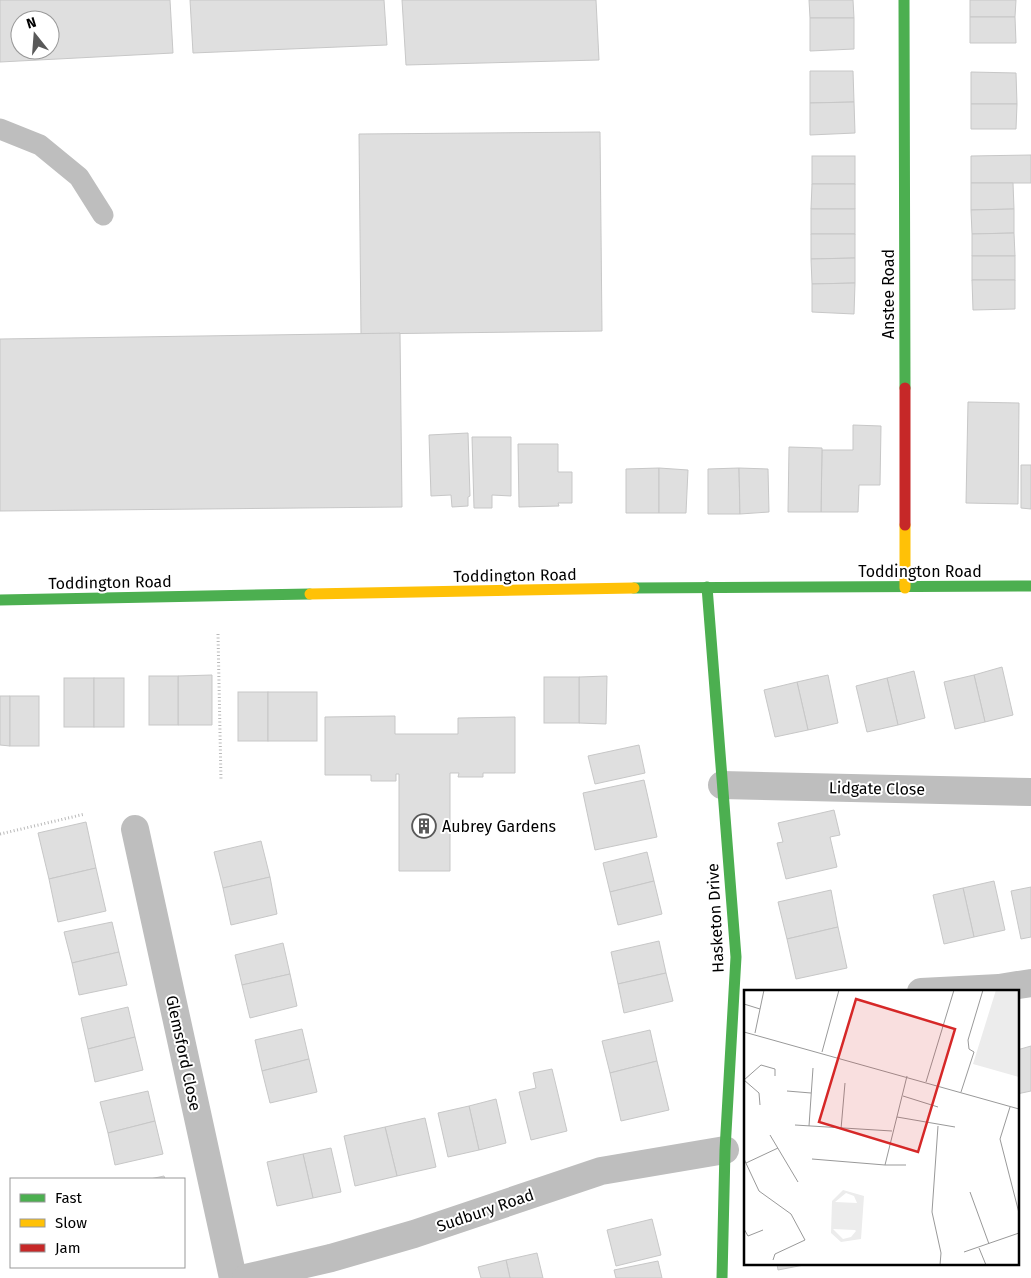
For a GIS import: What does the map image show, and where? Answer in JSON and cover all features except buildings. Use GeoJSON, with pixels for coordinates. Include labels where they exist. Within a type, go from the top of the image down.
{"type":"FeatureCollection","features":[{"type":"Feature","properties":{"kind":"street","name":"Anstee Road"},"geometry":{"type":"LineString","coordinates":[[904,0],[906,588]]}},
{"type":"Feature","properties":{"kind":"street","name":"Toddington Road"},"geometry":{"type":"LineString","coordinates":[[0,600],[707,587],[906,588],[1031,586]]}},
{"type":"Feature","properties":{"kind":"street","name":"Hasketon Drive"},"geometry":{"type":"LineString","coordinates":[[707,587],[739,1002],[725,1150],[722,1278]]}},
{"type":"Feature","properties":{"kind":"street","name":"Lidgate Close"},"geometry":{"type":"LineString","coordinates":[[722,785],[1031,792]]}},
{"type":"Feature","properties":{"kind":"street","name":"Glemsford Close"},"geometry":{"type":"LineString","coordinates":[[135,829],[232,1278]]}},
{"type":"Feature","properties":{"kind":"street"},"geometry":{"type":"LineString","coordinates":[[960,990],[999,988],[1031,983]]}},
{"type":"Feature","properties":{"kind":"street","name":"Sudbury Road"},"geometry":{"type":"LineString","coordinates":[[246,1278],[331,1258],[414,1234],[601,1171],[725,1150]]}},
{"type":"Feature","properties":{"kind":"lane"},"geometry":{"type":"LineString","coordinates":[[0,129],[40,145],[79,177],[103,215]]}},
{"type":"Feature","properties":{"kind":"path"},"geometry":{"type":"LineString","coordinates":[[218,634],[221,781]]}},
{"type":"Feature","properties":{"kind":"path"},"geometry":{"type":"LineString","coordinates":[[0,834],[85,814]]}},
{"type":"Feature","properties":{"kind":"traffic: fast"},"geometry":{"type":"LineString","coordinates":[[904,0],[905,388]]}},
{"type":"Feature","properties":{"kind":"traffic: fast"},"geometry":{"type":"LineString","coordinates":[[634,588],[1031,586]]}},
{"type":"Feature","properties":{"kind":"traffic: fast"},"geometry":{"type":"LineString","coordinates":[[707,587],[736,957],[725,1150],[722,1278]]}},
{"type":"Feature","properties":{"kind":"traffic: fast"},"geometry":{"type":"LineString","coordinates":[[0,600],[310,594]]}},
{"type":"Feature","properties":{"kind":"traffic: slow"},"geometry":{"type":"LineString","coordinates":[[905,525],[905,588]]}},
{"type":"Feature","properties":{"kind":"traffic: slow"},"geometry":{"type":"LineString","coordinates":[[310,594],[634,588]]}},
{"type":"Feature","properties":{"kind":"traffic: jam"},"geometry":{"type":"LineString","coordinates":[[905,388],[905,525]]}},
{"type":"Feature","properties":{"kind":"place","name":"Aubrey Gardens"},"geometry":{"type":"Point","coordinates":[424,826]}}]}
